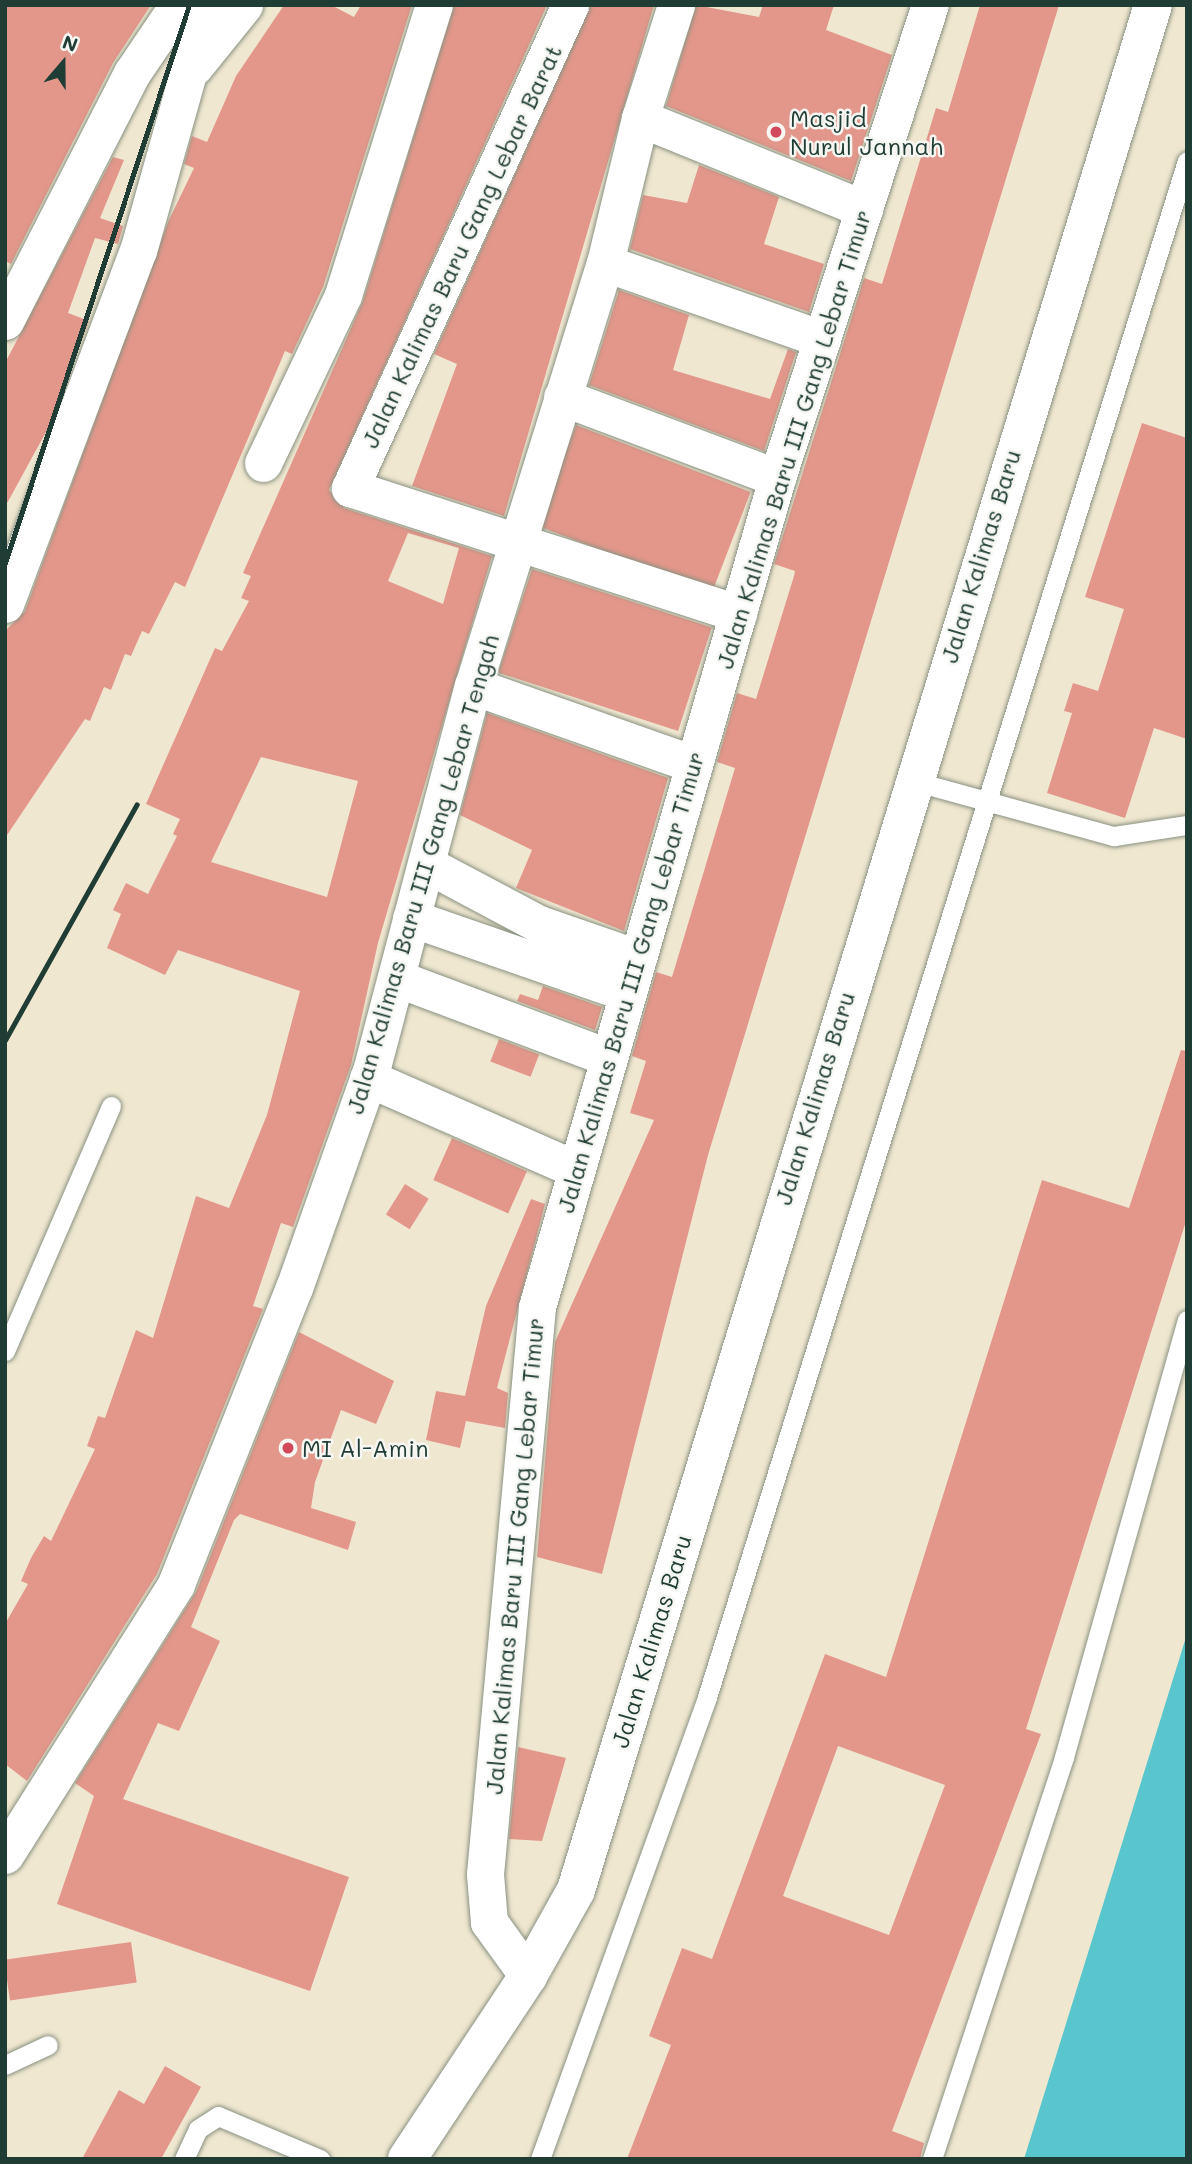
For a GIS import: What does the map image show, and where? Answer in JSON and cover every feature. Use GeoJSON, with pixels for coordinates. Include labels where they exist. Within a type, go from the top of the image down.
{"type":"FeatureCollection","features":[{"type":"Feature","properties":{"kind":"street"},"geometry":{"type":"LineString","coordinates":[[5,321],[132,73],[178,5]]}},
{"type":"Feature","properties":{"kind":"street"},"geometry":{"type":"LineString","coordinates":[[5,604],[138,251],[207,5]]}},
{"type":"Feature","properties":{"kind":"street"},"geometry":{"type":"LineString","coordinates":[[187,75],[244,5]]}},
{"type":"Feature","properties":{"kind":"street"},"geometry":{"type":"LineString","coordinates":[[263,463],[343,295],[435,5]]}},
{"type":"Feature","properties":{"kind":"street","name":"Jalan Kalimas Baru Gang Lebar Barat"},"geometry":{"type":"LineString","coordinates":[[515,541],[354,492],[350,486],[570,5]]}},
{"type":"Feature","properties":{"kind":"street","name":"Jalan Kalimas Baru III Gang Lebar Tengah"},"geometry":{"type":"LineString","coordinates":[[5,1855],[156,1622],[194,1548],[368,1078],[473,685],[515,541],[605,262],[640,118],[676,5]]}},
{"type":"Feature","properties":{"kind":"street","name":"Jalan Kalimas Baru III Gang Lebar Timur"},"geometry":{"type":"LineString","coordinates":[[528,1976],[489,1923],[485,1874],[532,1331],[575,1169],[777,478],[930,5]]}},
{"type":"Feature","properties":{"kind":"street","name":"Jalan Kalimas Baru"},"geometry":{"type":"LineString","coordinates":[[407,2159],[528,1976],[576,1890],[910,780],[1153,5]]}},
{"type":"Feature","properties":{"kind":"street"},"geometry":{"type":"LineString","coordinates":[[640,118],[864,209]]}},
{"type":"Feature","properties":{"kind":"street"},"geometry":{"type":"LineString","coordinates":[[605,262],[822,340]]}},
{"type":"Feature","properties":{"kind":"street"},"geometry":{"type":"LineString","coordinates":[[562,397],[777,478]]}},
{"type":"Feature","properties":{"kind":"street"},"geometry":{"type":"LineString","coordinates":[[515,541],[738,614]]}},
{"type":"Feature","properties":{"kind":"street"},"geometry":{"type":"LineString","coordinates":[[473,685],[693,764]]}},
{"type":"Feature","properties":{"kind":"street"},"geometry":{"type":"LineString","coordinates":[[426,864],[539,924],[637,958]]}},
{"type":"Feature","properties":{"kind":"street"},"geometry":{"type":"LineString","coordinates":[[411,918],[627,993]]}},
{"type":"Feature","properties":{"kind":"street"},"geometry":{"type":"LineString","coordinates":[[396,978],[607,1058]]}},
{"type":"Feature","properties":{"kind":"street"},"geometry":{"type":"LineString","coordinates":[[368,1078],[575,1169]]}},
{"type":"Feature","properties":{"kind":"lane"},"geometry":{"type":"LineString","coordinates":[[540,2159],[707,1697],[1187,161]]}},
{"type":"Feature","properties":{"kind":"lane"},"geometry":{"type":"LineString","coordinates":[[910,780],[987,804],[1114,836],[1187,825]]}},
{"type":"Feature","properties":{"kind":"lane"},"geometry":{"type":"LineString","coordinates":[[5,1350],[111,1106]]}},
{"type":"Feature","properties":{"kind":"lane"},"geometry":{"type":"LineString","coordinates":[[932,2159],[1064,1756],[1187,1320]]}},
{"type":"Feature","properties":{"kind":"lane"},"geometry":{"type":"LineString","coordinates":[[5,2065],[48,2045]]}},
{"type":"Feature","properties":{"kind":"lane"},"geometry":{"type":"LineString","coordinates":[[184,2159],[198,2129],[218,2116],[320,2159]]}},
{"type":"Feature","properties":{"kind":"water"},"geometry":{"type":"Polygon","coordinates":[[[1187,1634],[1187,2159],[1024,2159],[1187,1634]]]}},
{"type":"Feature","properties":{"kind":"building"},"geometry":{"type":"Polygon","coordinates":[[[5,5],[151,5],[113,63],[11,264],[5,261],[5,5]]]}},
{"type":"Feature","properties":{"kind":"building"},"geometry":{"type":"Polygon","coordinates":[[[284,5],[331,5],[354,17],[361,5],[412,5],[323,287],[292,354],[285,351],[185,587],[175,582],[149,634],[142,631],[131,656],[125,654],[111,690],[104,687],[90,721],[85,719],[5,838],[5,631],[25,611],[168,222],[194,168],[184,164],[192,136],[207,142],[236,76],[284,5]]]}},
{"type":"Feature","properties":{"kind":"building"},"geometry":{"type":"Polygon","coordinates":[[[454,5],[547,5],[329,490],[344,508],[492,556],[378,943],[351,1065],[293,1227],[281,1223],[253,1306],[263,1309],[157,1574],[27,1781],[5,1764],[5,1624],[28,1584],[21,1581],[31,1558],[44,1536],[51,1541],[95,1449],[87,1446],[98,1416],[105,1418],[136,1330],[153,1338],[196,1196],[229,1208],[267,1115],[300,991],[178,950],[165,975],[107,948],[121,914],[113,910],[126,883],[148,894],[177,836],[173,834],[180,819],[146,804],[215,648],[222,651],[249,601],[241,598],[251,576],[243,573],[363,301],[454,5]],[[408,533],[388,581],[443,604],[459,548],[408,533]],[[261,757],[211,862],[327,897],[358,781],[261,757]]]}},
{"type":"Feature","properties":{"kind":"building"},"geometry":{"type":"Polygon","coordinates":[[[591,5],[654,5],[504,516],[412,486],[457,364],[434,354],[591,5]]]}},
{"type":"Feature","properties":{"kind":"building"},"geometry":{"type":"Polygon","coordinates":[[[696,5],[759,17],[763,5],[834,5],[826,30],[892,55],[851,181],[666,106],[696,5]]]}},
{"type":"Feature","properties":{"kind":"building"},"geometry":{"type":"Polygon","coordinates":[[[980,5],[1059,5],[708,1155],[602,1574],[537,1557],[555,1342],[654,1120],[630,1113],[646,1061],[632,1056],[656,972],[672,977],[735,768],[717,762],[737,693],[756,699],[794,576],[795,571],[774,564],[864,278],[882,284],[936,108],[948,112],[980,5]]]}},
{"type":"Feature","properties":{"kind":"building"},"geometry":{"type":"Polygon","coordinates":[[[113,157],[124,160],[100,218],[123,226],[118,244],[95,238],[68,313],[89,321],[52,421],[5,507],[5,363],[113,157]]]}},
{"type":"Feature","properties":{"kind":"building"},"geometry":{"type":"Polygon","coordinates":[[[699,165],[779,197],[764,244],[824,264],[809,312],[630,249],[643,195],[687,203],[699,165]]]}},
{"type":"Feature","properties":{"kind":"building"},"geometry":{"type":"Polygon","coordinates":[[[619,290],[689,315],[673,370],[770,399],[788,349],[796,352],[764,451],[589,385],[619,290]]]}},
{"type":"Feature","properties":{"kind":"building"},"geometry":{"type":"Polygon","coordinates":[[[1142,423],[1187,438],[1187,739],[1154,728],[1125,818],[1047,793],[1072,713],[1064,711],[1073,683],[1098,691],[1124,609],[1085,597],[1142,423]]]}},
{"type":"Feature","properties":{"kind":"building"},"geometry":{"type":"Polygon","coordinates":[[[576,425],[751,492],[712,593],[537,526],[576,425]]]}},
{"type":"Feature","properties":{"kind":"building"},"geometry":{"type":"Polygon","coordinates":[[[532,569],[712,627],[678,731],[498,673],[532,569]]]}},
{"type":"Feature","properties":{"kind":"building"},"geometry":{"type":"Polygon","coordinates":[[[487,713],[668,778],[624,931],[516,888],[532,850],[460,815],[487,713]]]}},
{"type":"Feature","properties":{"kind":"building"},"geometry":{"type":"Polygon","coordinates":[[[543,986],[602,1007],[595,1030],[517,1001],[520,994],[538,1000],[543,986]]]}},
{"type":"Feature","properties":{"kind":"building"},"geometry":{"type":"Polygon","coordinates":[[[499,1039],[539,1054],[531,1077],[490,1061],[499,1039]]]}},
{"type":"Feature","properties":{"kind":"building"},"geometry":{"type":"Polygon","coordinates":[[[1181,1050],[1187,1051],[1187,1218],[1026,1729],[1041,1734],[892,2131],[924,2143],[920,2159],[627,2159],[671,2045],[649,2036],[682,1948],[712,1959],[825,1654],[886,1677],[1042,1180],[1129,1208],[1181,1050]],[[838,1746],[783,1896],[889,1935],[945,1785],[838,1746]]]}},
{"type":"Feature","properties":{"kind":"building"},"geometry":{"type":"Polygon","coordinates":[[[452,1138],[527,1171],[508,1213],[433,1180],[452,1138]]]}},
{"type":"Feature","properties":{"kind":"building"},"geometry":{"type":"Polygon","coordinates":[[[405,1184],[429,1199],[410,1229],[386,1215],[405,1184]]]}},
{"type":"Feature","properties":{"kind":"building"},"geometry":{"type":"Polygon","coordinates":[[[531,1199],[545,1204],[497,1388],[508,1393],[505,1428],[466,1421],[460,1448],[426,1440],[436,1391],[465,1396],[486,1306],[531,1199]]]}},
{"type":"Feature","properties":{"kind":"building"},"geometry":{"type":"Polygon","coordinates":[[[299,1332],[394,1381],[376,1424],[341,1410],[315,1482],[311,1508],[356,1522],[348,1550],[240,1514],[234,1520],[191,1627],[220,1641],[179,1731],[158,1723],[123,1799],[349,1877],[310,1991],[57,1904],[94,1796],[75,1783],[196,1592],[299,1332]]]}},
{"type":"Feature","properties":{"kind":"building"},"geometry":{"type":"Polygon","coordinates":[[[518,1747],[566,1758],[542,1841],[509,1839],[518,1747]]]}},
{"type":"Feature","properties":{"kind":"building"},"geometry":{"type":"Polygon","coordinates":[[[131,1942],[137,1983],[10,2000],[5,1960],[131,1942]]]}},
{"type":"Feature","properties":{"kind":"building"},"geometry":{"type":"Polygon","coordinates":[[[165,2066],[201,2087],[161,2159],[82,2159],[119,2090],[144,2104],[165,2066]]]}},
{"type":"Feature","properties":{"kind":"railway"},"geometry":{"type":"LineString","coordinates":[[5,563],[189,5]]}},
{"type":"Feature","properties":{"kind":"railway"},"geometry":{"type":"LineString","coordinates":[[5,1040],[137,804]]}},
{"type":"Feature","properties":{"kind":"place","name":"Masjid Nurul Jannah"},"geometry":{"type":"Point","coordinates":[776,132]}},
{"type":"Feature","properties":{"kind":"place","name":"MI Al-Amin"},"geometry":{"type":"Point","coordinates":[288,1448]}}]}
